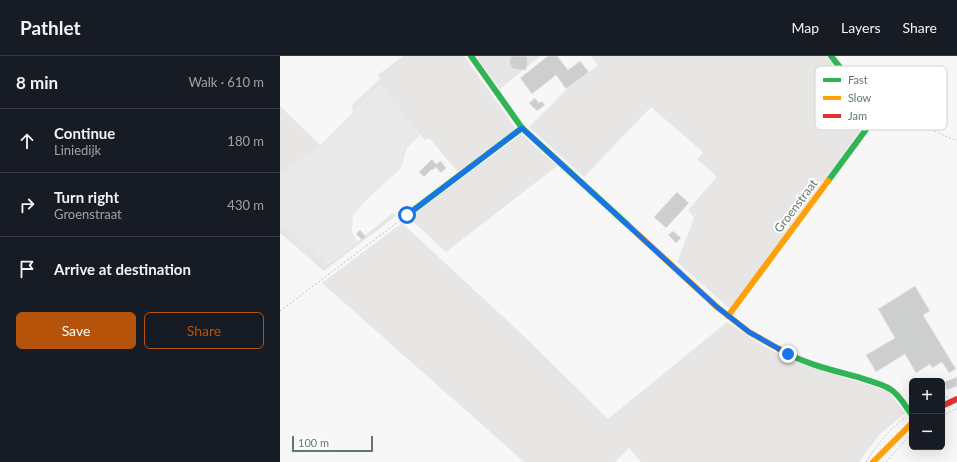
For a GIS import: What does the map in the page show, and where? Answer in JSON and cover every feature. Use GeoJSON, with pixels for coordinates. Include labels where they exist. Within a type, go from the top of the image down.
{"type":"FeatureCollection","features":[{"type":"Feature","properties":{"kind":"street"},"geometry":{"type":"LineString","coordinates":[[471,56],[522,128],[728,316],[749,332],[788,354],[825,368],[877,382],[891,389],[909,410]]}},
{"type":"Feature","properties":{"kind":"street"},"geometry":{"type":"LineString","coordinates":[[831,56],[839,66]]}},
{"type":"Feature","properties":{"kind":"street"},"geometry":{"type":"LineString","coordinates":[[407,215],[522,128]]}},
{"type":"Feature","properties":{"kind":"street","name":"Groenstraat"},"geometry":{"type":"LineString","coordinates":[[728,316],[866,130]]}},
{"type":"Feature","properties":{"kind":"street"},"geometry":{"type":"LineString","coordinates":[[945,405],[957,399]]}},
{"type":"Feature","properties":{"kind":"street"},"geometry":{"type":"LineString","coordinates":[[873,462],[909,426]]}},
{"type":"Feature","properties":{"kind":"path"},"geometry":{"type":"LineString","coordinates":[[932,130],[957,141]]}},
{"type":"Feature","properties":{"kind":"path"},"geometry":{"type":"LineString","coordinates":[[280,311],[407,215]]}},
{"type":"Feature","properties":{"kind":"path"},"geometry":{"type":"LineString","coordinates":[[945,414],[957,408]]}},
{"type":"Feature","properties":{"kind":"path"},"geometry":{"type":"LineString","coordinates":[[866,462],[876,447],[890,431],[909,416]]}},
{"type":"Feature","properties":{"kind":"path"},"geometry":{"type":"LineString","coordinates":[[886,462],[909,436]]}},
{"type":"Feature","properties":{"kind":"shaded area"},"geometry":{"type":"Polygon","coordinates":[[[403,56],[464,56],[516,129],[458,172],[429,138],[425,140],[380,85],[353,112],[352,105],[380,79],[378,75],[403,56]]]}},
{"type":"Feature","properties":{"kind":"shaded area"},"geometry":{"type":"Polygon","coordinates":[[[475,56],[540,56],[500,89],[475,56]]]}},
{"type":"Feature","properties":{"kind":"shaded area"},"geometry":{"type":"Polygon","coordinates":[[[591,56],[826,56],[833,66],[815,66],[815,130],[861,130],[730,309],[677,262],[694,218],[688,210],[716,178],[716,176],[697,159],[703,152],[651,107],[584,177],[529,127],[566,90],[598,65],[591,56]]]}},
{"type":"Feature","properties":{"kind":"shaded area"},"geometry":{"type":"Polygon","coordinates":[[[380,85],[421,134],[407,148],[401,168],[363,203],[353,215],[352,231],[357,242],[326,264],[280,222],[280,176],[320,145],[380,85]]]}},
{"type":"Feature","properties":{"kind":"shaded area"},"geometry":{"type":"Polygon","coordinates":[[[280,106],[320,145],[280,176],[280,106]]]}},
{"type":"Feature","properties":{"kind":"shaded area"},"geometry":{"type":"Polygon","coordinates":[[[521,134],[557,166],[446,252],[409,218],[521,134]]]}},
{"type":"Feature","properties":{"kind":"shaded area"},"geometry":{"type":"Polygon","coordinates":[[[393,213],[396,216],[324,271],[280,233],[280,222],[327,264],[393,213]]]}},
{"type":"Feature","properties":{"kind":"shaded area"},"geometry":{"type":"Polygon","coordinates":[[[402,223],[528,340],[608,419],[727,322],[762,345],[792,361],[888,391],[905,413],[879,435],[859,462],[641,462],[629,448],[615,462],[524,462],[322,283],[402,223]]]}},
{"type":"Feature","properties":{"kind":"building"},"geometry":{"type":"Polygon","coordinates":[[[511,56],[527,56],[528,62],[526,70],[517,70],[512,68],[509,62],[511,56]]]}},
{"type":"Feature","properties":{"kind":"building"},"geometry":{"type":"Polygon","coordinates":[[[548,56],[557,56],[568,70],[580,61],[589,72],[566,89],[556,75],[532,94],[520,78],[548,56]]]}},
{"type":"Feature","properties":{"kind":"building"},"geometry":{"type":"Polygon","coordinates":[[[535,98],[539,103],[542,101],[545,105],[537,111],[529,103],[535,98]]]}},
{"type":"Feature","properties":{"kind":"building"},"geometry":{"type":"Polygon","coordinates":[[[432,159],[436,164],[441,161],[446,168],[441,173],[436,167],[424,177],[419,172],[432,159]]]}},
{"type":"Feature","properties":{"kind":"building"},"geometry":{"type":"Polygon","coordinates":[[[677,192],[689,203],[666,228],[654,217],[677,192]]]}},
{"type":"Feature","properties":{"kind":"building"},"geometry":{"type":"Polygon","coordinates":[[[360,230],[366,237],[362,240],[356,234],[360,230]]]}},
{"type":"Feature","properties":{"kind":"building"},"geometry":{"type":"Polygon","coordinates":[[[673,231],[681,238],[676,243],[668,235],[673,231]]]}},
{"type":"Feature","properties":{"kind":"building"},"geometry":{"type":"Polygon","coordinates":[[[915,286],[930,311],[923,315],[956,369],[949,373],[942,362],[932,368],[930,364],[916,373],[905,354],[876,372],[866,355],[895,338],[878,309],[915,286]]]}},
{"type":"Feature","properties":{"kind":"building"},"geometry":{"type":"Polygon","coordinates":[[[957,377],[957,386],[947,390],[945,382],[957,377]]]}},
{"type":"Feature","properties":{"kind":"traffic: fast"},"geometry":{"type":"LineString","coordinates":[[471,56],[522,128],[629,226]]}},
{"type":"Feature","properties":{"kind":"traffic: fast"},"geometry":{"type":"LineString","coordinates":[[831,56],[839,66]]}},
{"type":"Feature","properties":{"kind":"traffic: fast"},"geometry":{"type":"LineString","coordinates":[[407,215],[522,128]]}},
{"type":"Feature","properties":{"kind":"traffic: fast"},"geometry":{"type":"LineString","coordinates":[[828,181],[866,130]]}},
{"type":"Feature","properties":{"kind":"traffic: fast"},"geometry":{"type":"LineString","coordinates":[[779,349],[807,362],[886,387],[896,394],[911,414]]}},
{"type":"Feature","properties":{"kind":"traffic: slow"},"geometry":{"type":"LineString","coordinates":[[728,316],[828,181]]}},
{"type":"Feature","properties":{"kind":"traffic: slow"},"geometry":{"type":"LineString","coordinates":[[629,226],[717,307],[749,332],[779,349]]}},
{"type":"Feature","properties":{"kind":"traffic: slow"},"geometry":{"type":"LineString","coordinates":[[873,462],[909,426]]}},
{"type":"Feature","properties":{"kind":"traffic: jam"},"geometry":{"type":"LineString","coordinates":[[945,405],[957,399]]}},
{"type":"Feature","properties":{"kind":"route"},"geometry":{"type":"LineString","coordinates":[[407,215],[522,128],[717,307],[749,332],[788,354]]}}]}
